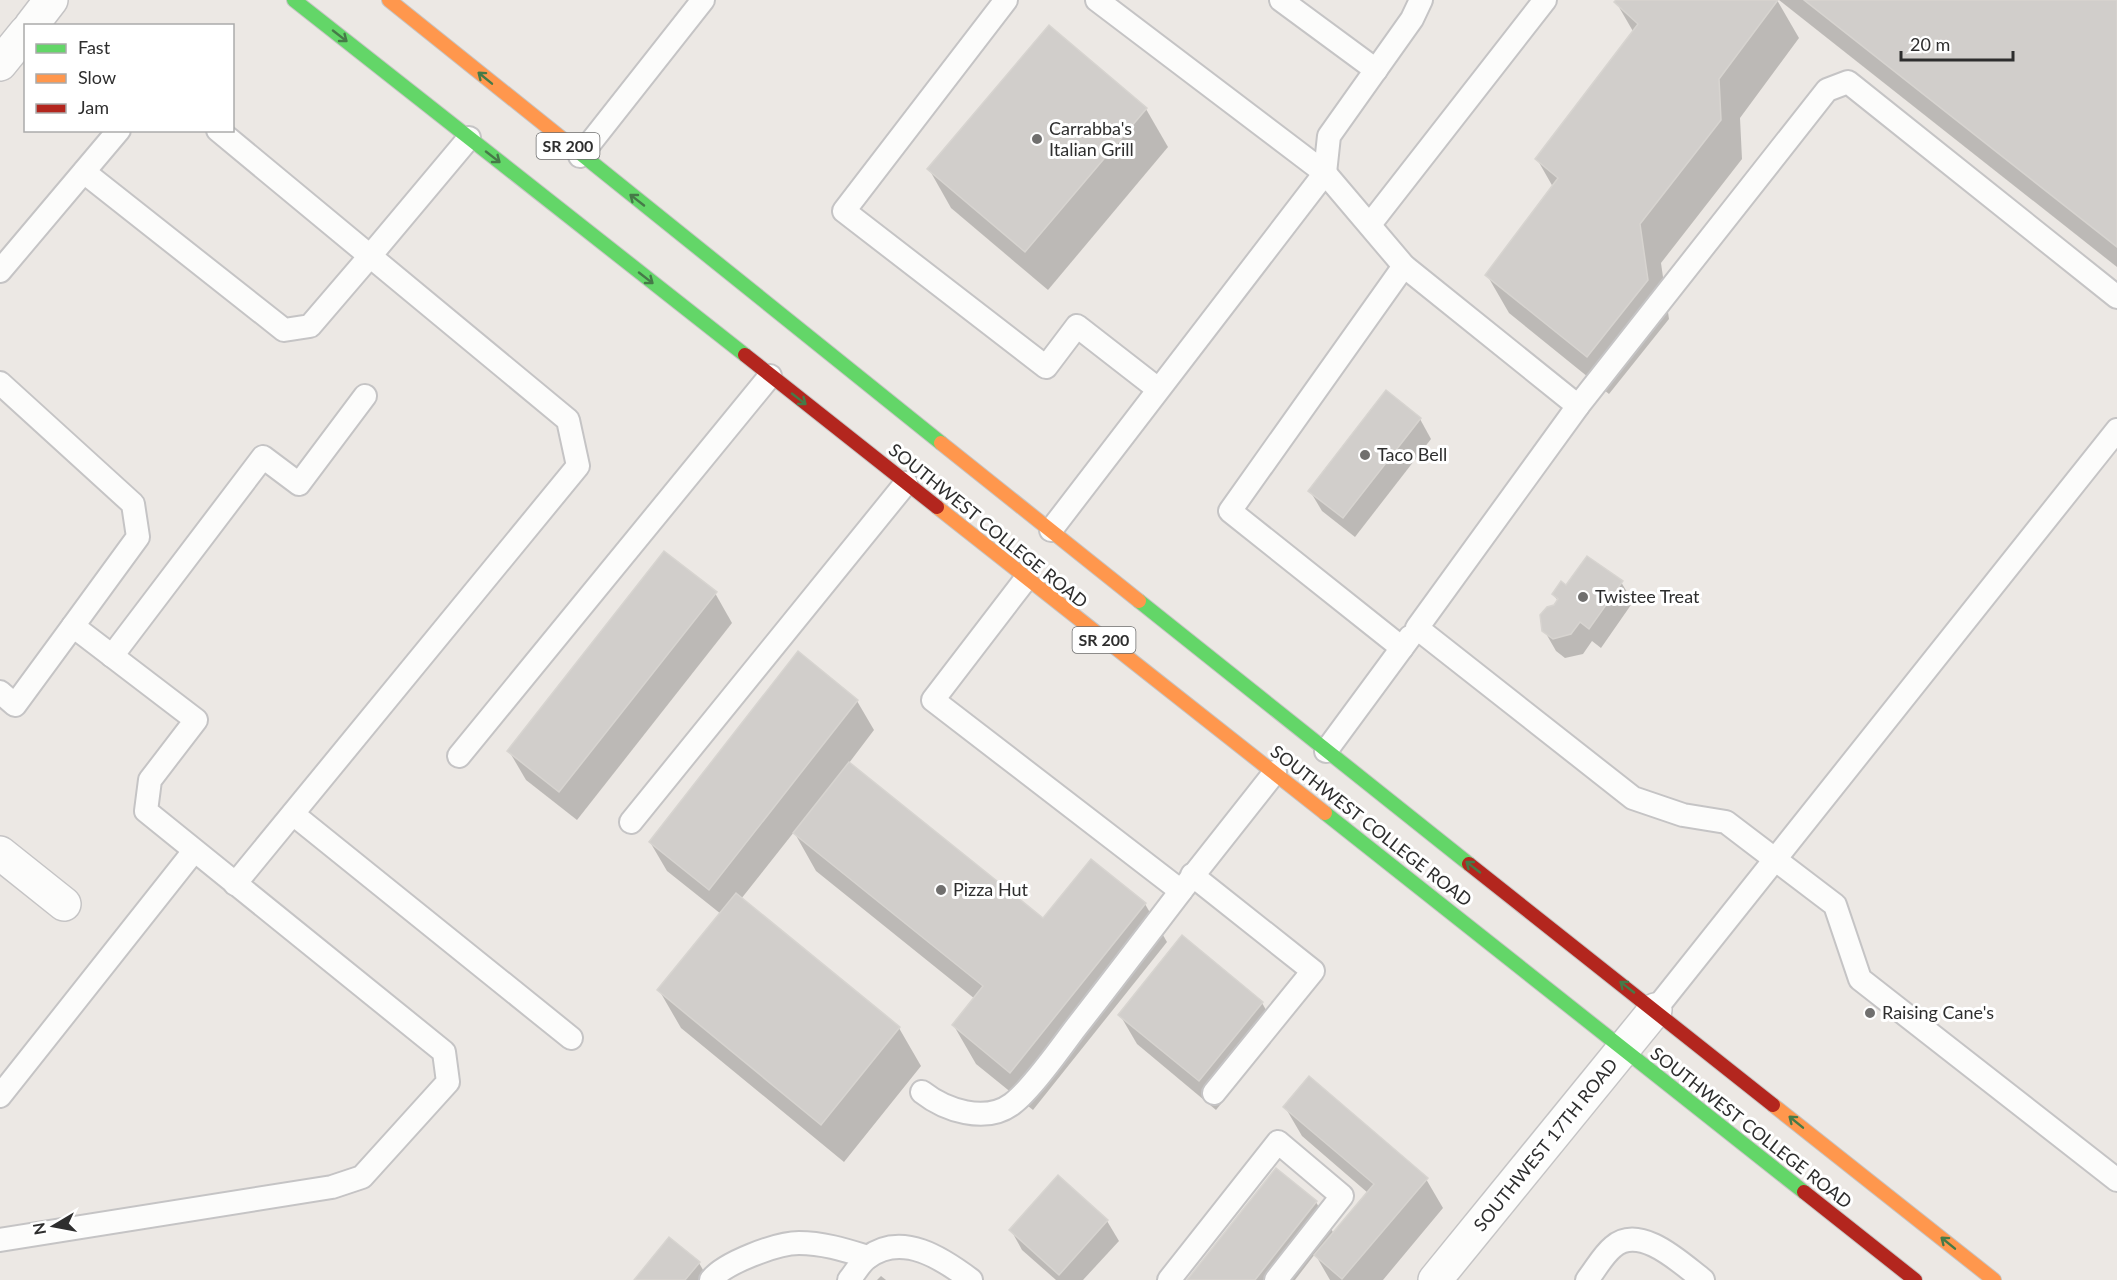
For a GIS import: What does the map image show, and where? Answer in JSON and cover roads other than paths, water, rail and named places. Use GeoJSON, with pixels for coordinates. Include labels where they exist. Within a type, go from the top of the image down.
{"type":"FeatureCollection","features":[{"type":"Feature","properties":{"kind":"main road","name":"SOUTHWEST COLLEGE ROAD"},"geometry":{"type":"LineString","coordinates":[[294,0],[1025,579],[1275,772],[1915,1280]]}},
{"type":"Feature","properties":{"kind":"main road","name":"SOUTHWEST COLLEGE ROAD"},"geometry":{"type":"LineString","coordinates":[[389,0],[580,156],[750,287],[1326,751],[1994,1280]]}},
{"type":"Feature","properties":{"kind":"street"},"geometry":{"type":"LineString","coordinates":[[33,24],[51,0]]}},
{"type":"Feature","properties":{"kind":"street"},"geometry":{"type":"LineString","coordinates":[[0,64],[24,35]]}},
{"type":"Feature","properties":{"kind":"street"},"geometry":{"type":"LineString","coordinates":[[0,853],[64,904]]}},
{"type":"Feature","properties":{"kind":"street","name":"SOUTHWEST 17TH ROAD"},"geometry":{"type":"LineString","coordinates":[[1435,1280],[1655,1010]]}},
{"type":"Feature","properties":{"kind":"lane"},"geometry":{"type":"LineString","coordinates":[[580,156],[703,0]]}},
{"type":"Feature","properties":{"kind":"lane"},"geometry":{"type":"LineString","coordinates":[[1006,0],[844,211],[1046,367],[1077,327],[1158,389]]}},
{"type":"Feature","properties":{"kind":"lane"},"geometry":{"type":"LineString","coordinates":[[1097,0],[1325,173],[1371,224],[1404,266],[1578,406]]}},
{"type":"Feature","properties":{"kind":"lane"},"geometry":{"type":"LineString","coordinates":[[1281,0],[1376,70]]}},
{"type":"Feature","properties":{"kind":"lane"},"geometry":{"type":"LineString","coordinates":[[1051,530],[1325,173],[1329,136],[1412,19],[1421,0]]}},
{"type":"Feature","properties":{"kind":"lane"},"geometry":{"type":"LineString","coordinates":[[1371,224],[1545,0]]}},
{"type":"Feature","properties":{"kind":"lane"},"geometry":{"type":"LineString","coordinates":[[1326,751],[1578,406],[1827,90],[1848,82],[2117,297]]}},
{"type":"Feature","properties":{"kind":"lane"},"geometry":{"type":"LineString","coordinates":[[0,272],[117,132]]}},
{"type":"Feature","properties":{"kind":"lane"},"geometry":{"type":"LineString","coordinates":[[220,132],[568,420],[578,466],[235,884]]}},
{"type":"Feature","properties":{"kind":"lane"},"geometry":{"type":"LineString","coordinates":[[84,172],[284,330],[310,326],[469,138]]}},
{"type":"Feature","properties":{"kind":"lane"},"geometry":{"type":"LineString","coordinates":[[1402,648],[1230,511],[1404,266]]}},
{"type":"Feature","properties":{"kind":"lane"},"geometry":{"type":"LineString","coordinates":[[459,756],[770,376]]}},
{"type":"Feature","properties":{"kind":"lane"},"geometry":{"type":"LineString","coordinates":[[0,383],[133,504],[138,537],[15,705],[0,692]]}},
{"type":"Feature","properties":{"kind":"lane"},"geometry":{"type":"LineString","coordinates":[[112,656],[263,457],[299,484],[365,396]]}},
{"type":"Feature","properties":{"kind":"lane"},"geometry":{"type":"LineString","coordinates":[[1655,1010],[1777,861],[2117,430]]}},
{"type":"Feature","properties":{"kind":"lane"},"geometry":{"type":"LineString","coordinates":[[631,822],[906,483]]}},
{"type":"Feature","properties":{"kind":"lane"},"geometry":{"type":"LineString","coordinates":[[1025,579],[933,700],[1313,971],[1214,1093]]}},
{"type":"Feature","properties":{"kind":"lane"},"geometry":{"type":"LineString","coordinates":[[0,1240],[332,1187],[362,1177],[448,1082],[444,1052],[146,811],[150,780],[196,720],[73,626]]}},
{"type":"Feature","properties":{"kind":"lane"},"geometry":{"type":"LineString","coordinates":[[1417,628],[1633,798],[1683,815],[1726,822],[1835,905],[1860,979],[2117,1180]]}},
{"type":"Feature","properties":{"kind":"lane"},"geometry":{"type":"LineString","coordinates":[[922,1092],[938,1104],[971,1114],[996,1111],[1012,1104],[1058,1052],[1275,772]]}},
{"type":"Feature","properties":{"kind":"lane"},"geometry":{"type":"LineString","coordinates":[[293,814],[571,1038]]}},
{"type":"Feature","properties":{"kind":"lane"},"geometry":{"type":"LineString","coordinates":[[0,1096],[194,850]]}},
{"type":"Feature","properties":{"kind":"lane"},"geometry":{"type":"LineString","coordinates":[[1169,1280],[1278,1142],[1342,1196],[1276,1280]]}},
{"type":"Feature","properties":{"kind":"lane"},"geometry":{"type":"LineString","coordinates":[[1587,1280],[1614,1246],[1629,1239],[1660,1247],[1703,1280]]}},
{"type":"Feature","properties":{"kind":"lane"},"geometry":{"type":"LineString","coordinates":[[711,1280],[717,1272],[753,1255],[798,1243],[834,1247],[867,1257]]}},
{"type":"Feature","properties":{"kind":"lane"},"geometry":{"type":"LineString","coordinates":[[849,1280],[867,1257],[888,1249],[915,1248],[942,1258],[970,1280]]}},
{"type":"Feature","properties":{"kind":"place","name":"Carrabba's Italian Grill"},"geometry":{"type":"Point","coordinates":[1037,139]}},
{"type":"Feature","properties":{"kind":"place","name":"Taco Bell"},"geometry":{"type":"Point","coordinates":[1365,455]}},
{"type":"Feature","properties":{"kind":"place","name":"Twistee Treat"},"geometry":{"type":"Point","coordinates":[1583,597]}},
{"type":"Feature","properties":{"kind":"place","name":"Pizza Hut"},"geometry":{"type":"Point","coordinates":[941,890]}},
{"type":"Feature","properties":{"kind":"place","name":"Raising Cane's"},"geometry":{"type":"Point","coordinates":[1870,1013]}}]}
